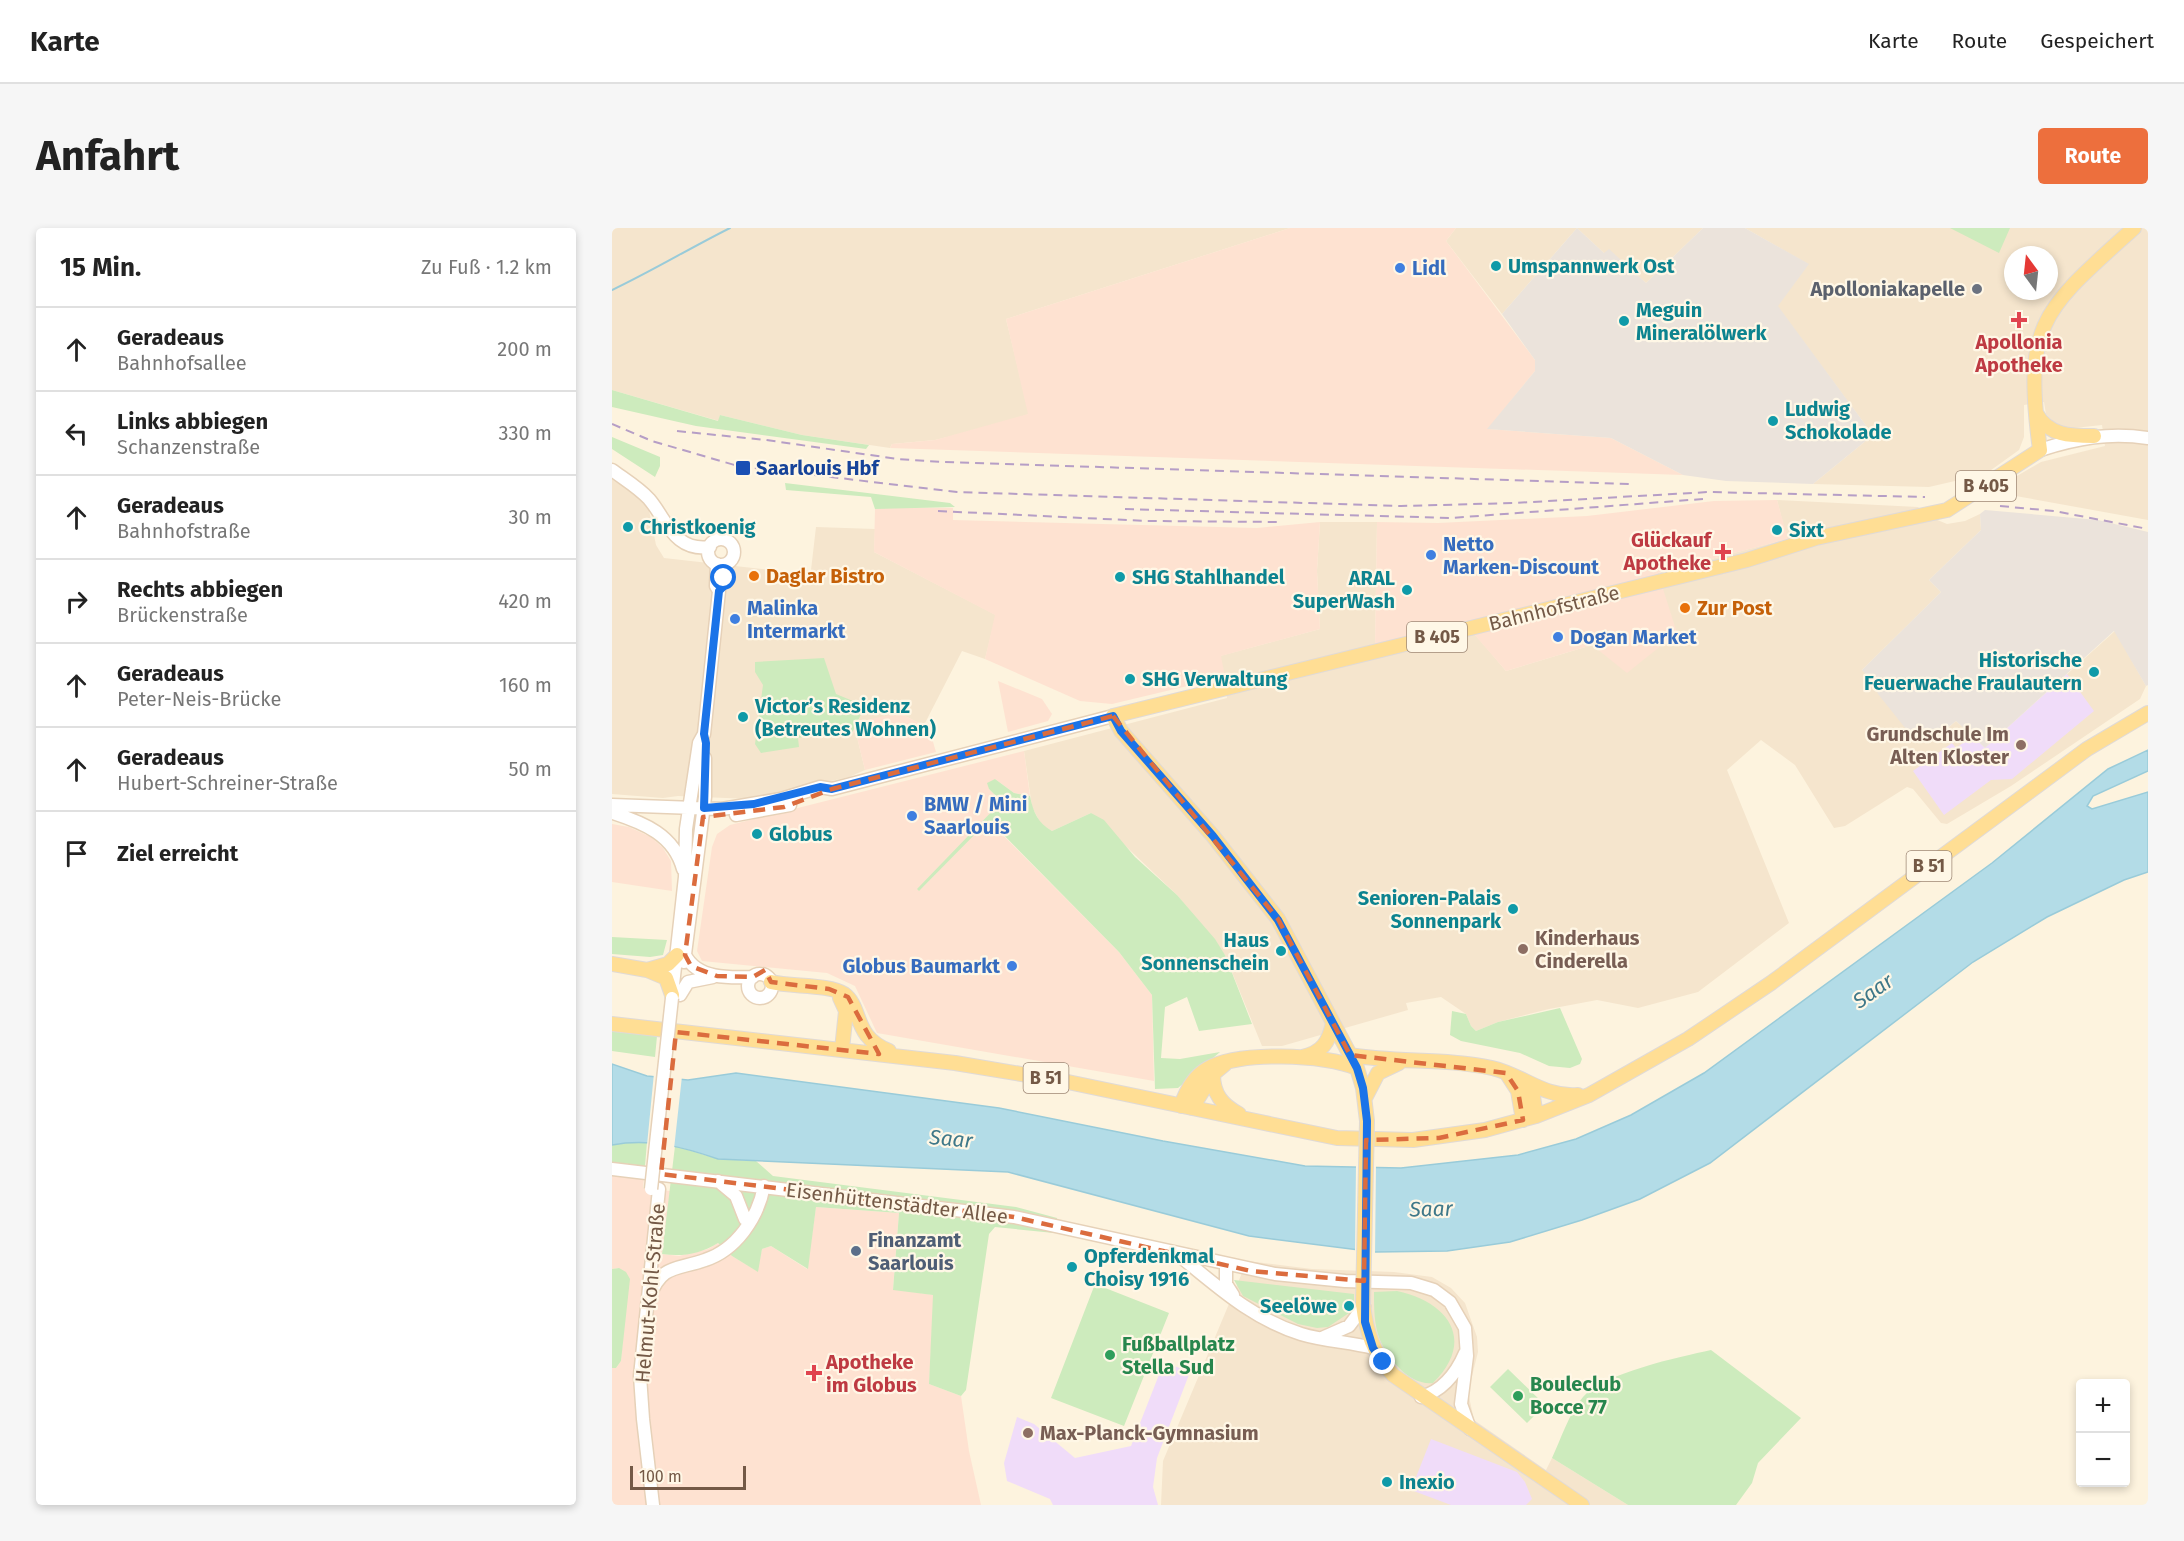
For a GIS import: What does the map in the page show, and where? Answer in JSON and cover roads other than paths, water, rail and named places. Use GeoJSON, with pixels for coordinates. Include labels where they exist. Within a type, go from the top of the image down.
{"type":"FeatureCollection","features":[{"type":"Feature","properties":{"kind":"main road"},"geometry":{"type":"LineString","coordinates":[[2040,450],[2033,374],[2036,348],[2044,323],[2054,305],[2070,287],[2134,228]]}},
{"type":"Feature","properties":{"kind":"main road"},"geometry":{"type":"LineString","coordinates":[[2035,411],[2045,424],[2060,434],[2094,436]]}},
{"type":"Feature","properties":{"kind":"main road","name":"Bahnhofstraße"},"geometry":{"type":"LineString","coordinates":[[1118,715],[1750,559],[1816,538],[1928,516],[1962,502],[2040,450]]}},
{"type":"Feature","properties":{"kind":"main road","name":"B 51"},"geometry":{"type":"LineString","coordinates":[[612,1024],[899,1055],[1052,1079],[1337,1138],[1383,1141],[1439,1138],[1529,1118],[1589,1095],[1655,1060],[1727,1015],[2112,732],[2148,713]]}},
{"type":"Feature","properties":{"kind":"main road"},"geometry":{"type":"LineString","coordinates":[[1118,715],[1131,740],[1213,836],[1278,920],[1357,1068],[1365,1098],[1367,1121],[1364,1305],[1365,1322],[1373,1348],[1393,1375],[1421,1397],[1582,1505]]}},
{"type":"Feature","properties":{"kind":"main road"},"geometry":{"type":"LineString","coordinates":[[647,970],[668,964],[681,955]]}},
{"type":"Feature","properties":{"kind":"main road"},"geometry":{"type":"LineString","coordinates":[[612,964],[647,970],[666,978],[676,997]]}},
{"type":"Feature","properties":{"kind":"main road"},"geometry":{"type":"LineString","coordinates":[[771,988],[830,989],[848,997],[856,1018],[874,1043],[899,1055]]}},
{"type":"Feature","properties":{"kind":"main road"},"geometry":{"type":"LineString","coordinates":[[830,989],[840,998],[846,1011],[848,1050]]}},
{"type":"Feature","properties":{"kind":"main road"},"geometry":{"type":"LineString","coordinates":[[848,1050],[856,1018]]}},
{"type":"Feature","properties":{"kind":"main road"},"geometry":{"type":"LineString","coordinates":[[1297,1058],[1313,1054],[1325,1046],[1333,1023]]}},
{"type":"Feature","properties":{"kind":"main road","name":"B 51"},"geometry":{"type":"LineString","coordinates":[[1350,1055],[1477,1066],[1506,1072],[1554,1095],[1589,1095]]}},
{"type":"Feature","properties":{"kind":"main road"},"geometry":{"type":"LineString","coordinates":[[1186,1107],[1195,1079],[1206,1069],[1229,1061],[1297,1058],[1336,1062],[1357,1068]]}},
{"type":"Feature","properties":{"kind":"main road"},"geometry":{"type":"LineString","coordinates":[[1186,1107],[1213,1074],[1229,1061]]}},
{"type":"Feature","properties":{"kind":"main road","name":"B 51"},"geometry":{"type":"LineString","coordinates":[[1365,1098],[1378,1073],[1391,1065],[1405,1061]]}},
{"type":"Feature","properties":{"kind":"main road"},"geometry":{"type":"LineString","coordinates":[[1506,1072],[1518,1091],[1529,1118]]}},
{"type":"Feature","properties":{"kind":"main road","name":"B 51"},"geometry":{"type":"LineString","coordinates":[[1213,1074],[1220,1101],[1249,1120]]}},
{"type":"Feature","properties":{"kind":"main road"},"geometry":{"type":"LineString","coordinates":[[1525,1082],[1532,1090],[1529,1118]]}},
{"type":"Feature","properties":{"kind":"street"},"geometry":{"type":"LineString","coordinates":[[2040,450],[2094,436],[2124,435],[2148,438]]}},
{"type":"Feature","properties":{"kind":"street"},"geometry":{"type":"LineString","coordinates":[[612,470],[648,498],[662,521],[677,538],[715,558],[716,586],[719,591],[704,734],[706,743],[703,813],[681,955],[655,1189]]}},
{"type":"Feature","properties":{"kind":"street","name":"Bahnhofstraße"},"geometry":{"type":"LineString","coordinates":[[612,810],[720,813],[784,807],[822,795],[832,789],[1118,715]]}},
{"type":"Feature","properties":{"kind":"street"},"geometry":{"type":"LineString","coordinates":[[704,734],[699,743],[688,813],[681,955],[690,966],[717,976],[751,982],[765,975],[771,988],[764,997],[757,998],[751,994],[751,982]]}},
{"type":"Feature","properties":{"kind":"street"},"geometry":{"type":"LineString","coordinates":[[612,810],[639,821],[669,842],[681,861],[685,877]]}},
{"type":"Feature","properties":{"kind":"street"},"geometry":{"type":"LineString","coordinates":[[676,997],[688,982],[717,976]]}},
{"type":"Feature","properties":{"kind":"street","name":"Eisenhüttenstädter Allee"},"geometry":{"type":"LineString","coordinates":[[612,1169],[1014,1217],[1226,1266],[1308,1279],[1411,1283],[1434,1290],[1450,1302],[1460,1315],[1467,1344],[1461,1404],[1470,1429]]}},
{"type":"Feature","properties":{"kind":"street"},"geometry":{"type":"LineString","coordinates":[[717,1181],[736,1196],[744,1225]]}},
{"type":"Feature","properties":{"kind":"street"},"geometry":{"type":"LineString","coordinates":[[645,1311],[659,1277],[673,1268],[705,1261],[727,1249],[760,1204],[757,1186]]}},
{"type":"Feature","properties":{"kind":"street","name":"Helmut-Kohl-Straße"},"geometry":{"type":"LineString","coordinates":[[653,1505],[640,1395],[655,1189]]}},
{"type":"Feature","properties":{"kind":"street","name":"Helmut-Kohl-Straße"},"geometry":{"type":"LineString","coordinates":[[646,1505],[632,1380],[655,1189]]}},
{"type":"Feature","properties":{"kind":"street"},"geometry":{"type":"LineString","coordinates":[[652,1251],[665,1262],[690,1264]]}},
{"type":"Feature","properties":{"kind":"street","name":"Eisenhüttenstädter Allee"},"geometry":{"type":"LineString","coordinates":[[1178,1254],[1238,1304],[1276,1325],[1319,1339],[1373,1348]]}},
{"type":"Feature","properties":{"kind":"street"},"geometry":{"type":"LineString","coordinates":[[1226,1266],[1226,1284],[1238,1304]]}},
{"type":"Feature","properties":{"kind":"street"},"geometry":{"type":"LineString","coordinates":[[1319,1339],[1349,1326],[1364,1305]]}},
{"type":"Feature","properties":{"kind":"street"},"geometry":{"type":"LineString","coordinates":[[1421,1397],[1436,1391],[1451,1377],[1464,1356],[1467,1344]]}},
{"type":"Feature","properties":{"kind":"water","name":"Saar"},"geometry":{"type":"Polygon","coordinates":[[[2148,750],[2148,771],[2093,796],[2087,806],[2092,809],[2148,792],[2148,872],[2124,880],[2047,917],[1973,962],[1710,1163],[1640,1199],[1510,1242],[1447,1251],[1375,1252],[1249,1236],[1008,1172],[718,1159],[653,1143],[612,1145],[612,1064],[647,1076],[688,1080],[736,1073],[999,1108],[1163,1141],[1305,1166],[1401,1168],[1518,1155],[1576,1139],[1631,1115],[1704,1073],[1992,863],[2108,769],[2148,750]]]}},
{"type":"Feature","properties":{"kind":"waterway"},"geometry":{"type":"LineString","coordinates":[[612,290],[730,228]]}},
{"type":"Feature","properties":{"kind":"railway"},"geometry":{"type":"LineString","coordinates":[[612,424],[652,441],[738,466],[957,492],[1401,506],[1514,503],[1709,492],[1925,497]]}},
{"type":"Feature","properties":{"kind":"railway"},"geometry":{"type":"LineString","coordinates":[[677,431],[766,440],[898,459],[943,462],[1631,484]]}},
{"type":"Feature","properties":{"kind":"railway"},"geometry":{"type":"LineString","coordinates":[[1125,509],[1451,518],[1703,499]]}},
{"type":"Feature","properties":{"kind":"railway"},"geometry":{"type":"LineString","coordinates":[[2000,506],[2054,511],[2148,529]]}},
{"type":"Feature","properties":{"kind":"railway"},"geometry":{"type":"LineString","coordinates":[[938,511],[1147,521],[1281,522]]}},
{"type":"Feature","properties":{"kind":"place","name":"Umspannwerk Ost"},"geometry":{"type":"Point","coordinates":[1496,266]}},
{"type":"Feature","properties":{"kind":"place","name":"Lidl"},"geometry":{"type":"Point","coordinates":[1400,268]}},
{"type":"Feature","properties":{"kind":"place","name":"Apolloniakapelle"},"geometry":{"type":"Point","coordinates":[1977,289]}},
{"type":"Feature","properties":{"kind":"place","name":"Apollonia Apotheke"},"geometry":{"type":"Point","coordinates":[2019,320]}},
{"type":"Feature","properties":{"kind":"place","name":"Meguin Mineralölwerk"},"geometry":{"type":"Point","coordinates":[1624,321]}},
{"type":"Feature","properties":{"kind":"place","name":"Ludwig Schokolade"},"geometry":{"type":"Point","coordinates":[1773,421]}},
{"type":"Feature","properties":{"kind":"place","name":"Saarlouis Hbf"},"geometry":{"type":"Point","coordinates":[743,468]}},
{"type":"Feature","properties":{"kind":"place","name":"Christkoenig"},"geometry":{"type":"Point","coordinates":[628,527]}},
{"type":"Feature","properties":{"kind":"place","name":"Sixt"},"geometry":{"type":"Point","coordinates":[1777,530]}},
{"type":"Feature","properties":{"kind":"place","name":"Glückauf Apotheke"},"geometry":{"type":"Point","coordinates":[1723,552]}},
{"type":"Feature","properties":{"kind":"place","name":"Netto Marken-Discount"},"geometry":{"type":"Point","coordinates":[1431,555]}},
{"type":"Feature","properties":{"kind":"place","name":"Daglar Bistro"},"geometry":{"type":"Point","coordinates":[754,576]}},
{"type":"Feature","properties":{"kind":"place","name":"SHG Stahlhandel"},"geometry":{"type":"Point","coordinates":[1120,577]}},
{"type":"Feature","properties":{"kind":"place","name":"ARAL SuperWash"},"geometry":{"type":"Point","coordinates":[1407,590]}},
{"type":"Feature","properties":{"kind":"place","name":"Zur Post"},"geometry":{"type":"Point","coordinates":[1685,608]}},
{"type":"Feature","properties":{"kind":"place","name":"Malinka Intermarkt"},"geometry":{"type":"Point","coordinates":[735,619]}},
{"type":"Feature","properties":{"kind":"place","name":"Dogan Market"},"geometry":{"type":"Point","coordinates":[1558,637]}},
{"type":"Feature","properties":{"kind":"place","name":"Historische Feuerwache Fraulautern"},"geometry":{"type":"Point","coordinates":[2094,672]}},
{"type":"Feature","properties":{"kind":"place","name":"SHG Verwaltung"},"geometry":{"type":"Point","coordinates":[1130,679]}},
{"type":"Feature","properties":{"kind":"place","name":"Victor’s Residenz (Betreutes Wohnen)"},"geometry":{"type":"Point","coordinates":[743,717]}},
{"type":"Feature","properties":{"kind":"place","name":"Grundschule Im Alten Kloster"},"geometry":{"type":"Point","coordinates":[2021,745]}},
{"type":"Feature","properties":{"kind":"place","name":"BMW / Mini Saarlouis"},"geometry":{"type":"Point","coordinates":[912,816]}},
{"type":"Feature","properties":{"kind":"place","name":"Globus"},"geometry":{"type":"Point","coordinates":[757,834]}},
{"type":"Feature","properties":{"kind":"place","name":"Senioren-Palais Sonnenpark"},"geometry":{"type":"Point","coordinates":[1513,909]}},
{"type":"Feature","properties":{"kind":"place","name":"Kinderhaus Cinderella"},"geometry":{"type":"Point","coordinates":[1523,949]}},
{"type":"Feature","properties":{"kind":"place","name":"Haus Sonnenschein"},"geometry":{"type":"Point","coordinates":[1281,951]}},
{"type":"Feature","properties":{"kind":"place","name":"Globus Baumarkt"},"geometry":{"type":"Point","coordinates":[1012,966]}},
{"type":"Feature","properties":{"kind":"place","name":"Finanzamt Saarlouis"},"geometry":{"type":"Point","coordinates":[856,1251]}},
{"type":"Feature","properties":{"kind":"place","name":"Opferdenkmal Choisy 1916"},"geometry":{"type":"Point","coordinates":[1072,1267]}},
{"type":"Feature","properties":{"kind":"place","name":"Seelöwe"},"geometry":{"type":"Point","coordinates":[1349,1306]}},
{"type":"Feature","properties":{"kind":"place","name":"Fußballplatz Stella Sud"},"geometry":{"type":"Point","coordinates":[1110,1355]}},
{"type":"Feature","properties":{"kind":"place","name":"Apotheke im Globus"},"geometry":{"type":"Point","coordinates":[814,1373]}},
{"type":"Feature","properties":{"kind":"place","name":"Bouleclub Bocce 77"},"geometry":{"type":"Point","coordinates":[1518,1396]}},
{"type":"Feature","properties":{"kind":"place","name":"Max-Planck-Gymnasium"},"geometry":{"type":"Point","coordinates":[1028,1433]}},
{"type":"Feature","properties":{"kind":"place","name":"Inexio"},"geometry":{"type":"Point","coordinates":[1387,1482]}}]}
